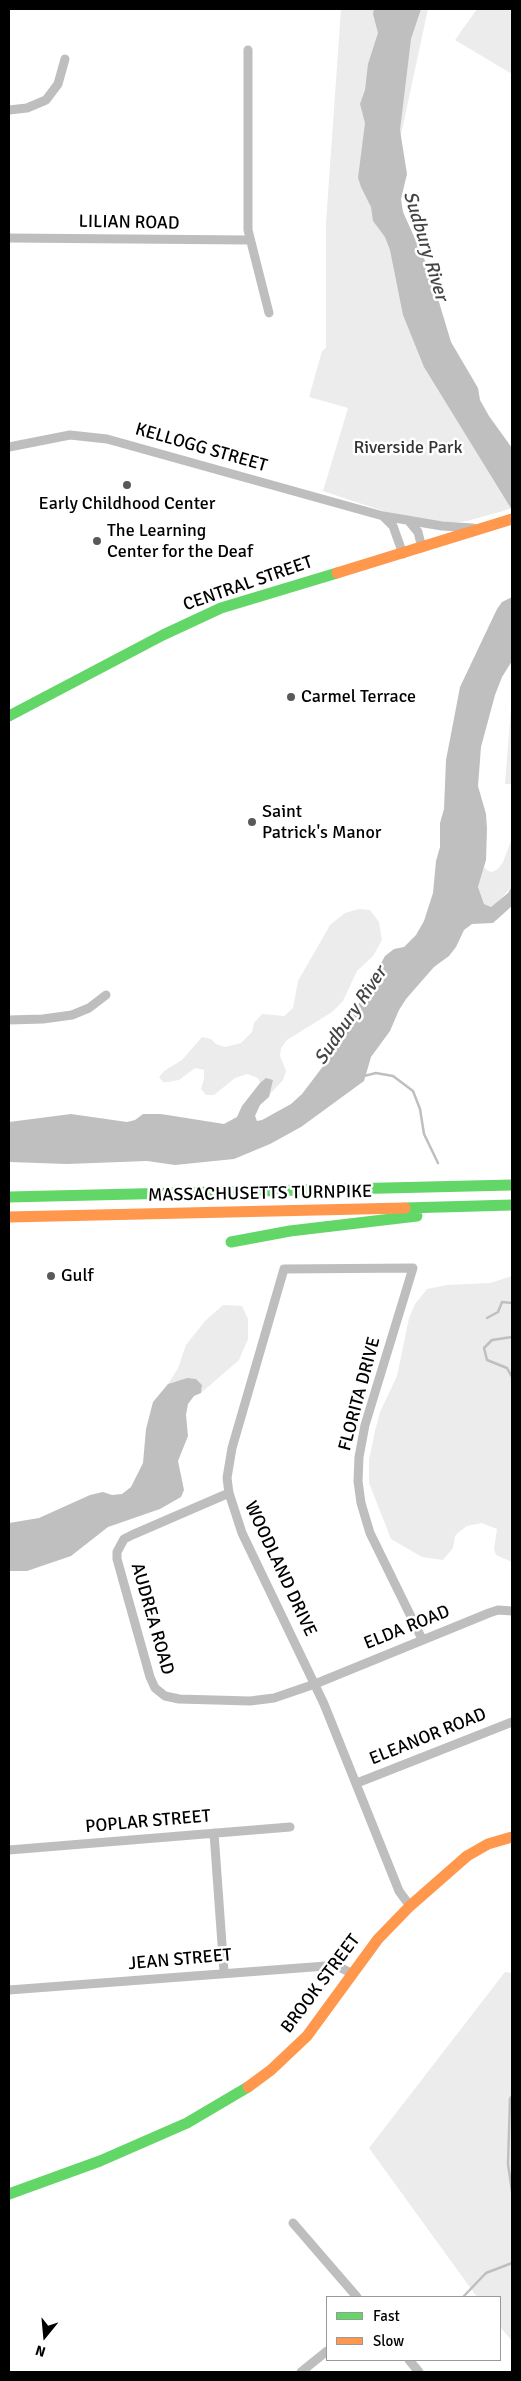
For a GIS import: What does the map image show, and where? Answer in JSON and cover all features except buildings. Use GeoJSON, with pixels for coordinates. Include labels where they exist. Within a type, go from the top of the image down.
{"type":"FeatureCollection","features":[{"type":"Feature","properties":{"kind":"main road","name":"CENTRAL STREET"},"geometry":{"type":"LineString","coordinates":[[9,716],[162,635],[221,608],[511,520]]}},
{"type":"Feature","properties":{"kind":"main road","name":"MASSACHUSETTS TURNPIKE"},"geometry":{"type":"LineString","coordinates":[[9,1196],[512,1185]]}},
{"type":"Feature","properties":{"kind":"main road","name":"MASSACHUSETTS TURNPIKE"},"geometry":{"type":"LineString","coordinates":[[9,1217],[512,1206]]}},
{"type":"Feature","properties":{"kind":"main road"},"geometry":{"type":"LineString","coordinates":[[231,1242],[290,1231],[512,1206]]}},
{"type":"Feature","properties":{"kind":"main road","name":"BROOK STREET"},"geometry":{"type":"LineString","coordinates":[[9,2194],[100,2161],[187,2123],[232,2098],[271,2070],[296,2047],[328,2011],[378,1939],[410,1906],[467,1856],[488,1844],[512,1837]]}},
{"type":"Feature","properties":{"kind":"street"},"geometry":{"type":"LineString","coordinates":[[248,50],[247,218],[249,240],[269,313]]}},
{"type":"Feature","properties":{"kind":"street"},"geometry":{"type":"LineString","coordinates":[[9,110],[27,108],[46,100],[58,84],[65,59]]}},
{"type":"Feature","properties":{"kind":"street","name":"LILIAN ROAD"},"geometry":{"type":"LineString","coordinates":[[9,238],[249,240]]}},
{"type":"Feature","properties":{"kind":"street","name":"KELLOGG STREET"},"geometry":{"type":"LineString","coordinates":[[9,447],[70,435],[106,439],[383,516],[455,527],[484,528]]}},
{"type":"Feature","properties":{"kind":"street"},"geometry":{"type":"LineString","coordinates":[[383,516],[393,526],[403,554]]}},
{"type":"Feature","properties":{"kind":"street"},"geometry":{"type":"LineString","coordinates":[[408,520],[418,532],[422,548]]}},
{"type":"Feature","properties":{"kind":"street"},"geometry":{"type":"LineString","coordinates":[[9,1020],[43,1019],[72,1015],[88,1008],[106,995]]}},
{"type":"Feature","properties":{"kind":"street","name":"WOODLAND DRIVE"},"geometry":{"type":"LineString","coordinates":[[410,1906],[399,1890],[315,1684],[242,1533],[228,1493],[227,1478],[232,1448],[284,1269],[413,1268]]}},
{"type":"Feature","properties":{"kind":"street","name":"FLORITA DRIVE"},"geometry":{"type":"LineString","coordinates":[[413,1268],[365,1425],[359,1457],[358,1481],[361,1503],[370,1533],[422,1639]]}},
{"type":"Feature","properties":{"kind":"street","name":"AUDREA ROAD"},"geometry":{"type":"LineString","coordinates":[[228,1493],[132,1535],[119,1545],[117,1559],[153,1683],[160,1693],[171,1698],[258,1701],[315,1684]]}},
{"type":"Feature","properties":{"kind":"street","name":"ELDA ROAD"},"geometry":{"type":"LineString","coordinates":[[315,1684],[422,1639],[498,1610],[512,1611]]}},
{"type":"Feature","properties":{"kind":"street","name":"ELEANOR ROAD"},"geometry":{"type":"LineString","coordinates":[[356,1783],[512,1722]]}},
{"type":"Feature","properties":{"kind":"street","name":"POPLAR STREET"},"geometry":{"type":"LineString","coordinates":[[9,1850],[290,1827]]}},
{"type":"Feature","properties":{"kind":"street"},"geometry":{"type":"LineString","coordinates":[[214,1833],[224,1972]]}},
{"type":"Feature","properties":{"kind":"street","name":"JEAN STREET"},"geometry":{"type":"LineString","coordinates":[[9,1990],[224,1972],[326,1966],[339,1967],[353,1974]]}},
{"type":"Feature","properties":{"kind":"street"},"geometry":{"type":"LineString","coordinates":[[293,2223],[356,2296]]}},
{"type":"Feature","properties":{"kind":"street"},"geometry":{"type":"LineString","coordinates":[[301,2372],[326,2352]]}},
{"type":"Feature","properties":{"kind":"street"},"geometry":{"type":"LineString","coordinates":[[410,2361],[419,2372]]}},
{"type":"Feature","properties":{"kind":"green space","name":"Riverside Park"},"geometry":{"type":"Polygon","coordinates":[[[341,9],[428,9],[399,144],[397,195],[512,508],[503,511],[467,521],[451,523],[401,517],[323,491],[348,408],[309,397],[322,351],[326,348],[326,223],[341,9]]]}},
{"type":"Feature","properties":{"kind":"green space"},"geometry":{"type":"Polygon","coordinates":[[[477,9],[512,9],[512,74],[455,40],[477,9]]]}},
{"type":"Feature","properties":{"kind":"green space"},"geometry":{"type":"Polygon","coordinates":[[[512,695],[512,784],[505,784],[512,695]]]}},
{"type":"Feature","properties":{"kind":"green space"},"geometry":{"type":"Polygon","coordinates":[[[512,838],[512,886],[491,907],[484,904],[478,887],[484,867],[492,872],[498,869],[503,862],[512,838]]]}},
{"type":"Feature","properties":{"kind":"green space"},"geometry":{"type":"Polygon","coordinates":[[[359,909],[370,910],[379,922],[382,940],[373,956],[357,971],[343,1001],[332,1012],[287,1040],[281,1048],[280,1056],[286,1071],[283,1080],[260,1105],[255,1116],[256,1121],[224,1124],[237,1117],[242,1106],[260,1083],[258,1078],[247,1074],[235,1078],[214,1095],[206,1095],[201,1089],[204,1070],[195,1068],[179,1080],[163,1082],[159,1077],[164,1071],[182,1060],[202,1037],[211,1039],[216,1044],[225,1047],[241,1043],[252,1032],[254,1023],[262,1014],[284,1016],[293,1008],[298,981],[330,925],[345,913],[359,909]]]}},
{"type":"Feature","properties":{"kind":"green space"},"geometry":{"type":"Polygon","coordinates":[[[512,1276],[512,1562],[496,1555],[494,1549],[497,1529],[482,1523],[467,1526],[459,1532],[455,1536],[453,1548],[443,1560],[422,1557],[391,1539],[369,1483],[369,1460],[375,1431],[380,1412],[397,1376],[409,1318],[415,1304],[427,1289],[447,1285],[490,1283],[512,1276]]]}},
{"type":"Feature","properties":{"kind":"green space"},"geometry":{"type":"Polygon","coordinates":[[[223,1305],[242,1306],[248,1319],[248,1339],[239,1360],[201,1393],[202,1385],[187,1378],[168,1384],[178,1368],[186,1345],[205,1321],[223,1305]]]}},
{"type":"Feature","properties":{"kind":"green space"},"geometry":{"type":"Polygon","coordinates":[[[505,1972],[512,1973],[512,2341],[501,2328],[501,2296],[476,2296],[369,2148],[505,1972]]]}},
{"type":"Feature","properties":{"kind":"shaded area"},"geometry":{"type":"Polygon","coordinates":[[[374,9],[421,9],[411,39],[400,130],[407,174],[401,199],[403,212],[430,272],[451,342],[478,388],[480,400],[489,416],[512,448],[512,510],[424,367],[403,315],[390,250],[385,237],[373,221],[371,207],[358,178],[365,123],[360,104],[365,90],[368,64],[378,33],[373,14],[374,9]]]}},
{"type":"Feature","properties":{"kind":"shaded area"},"geometry":{"type":"Polygon","coordinates":[[[512,597],[512,661],[502,677],[495,695],[481,747],[478,786],[486,814],[487,829],[486,860],[478,887],[484,904],[491,907],[508,893],[512,886],[512,906],[493,923],[472,924],[464,930],[456,947],[449,956],[434,967],[406,999],[390,1031],[371,1057],[364,1081],[301,1127],[270,1144],[234,1159],[175,1165],[147,1161],[67,1164],[9,1162],[9,1122],[71,1114],[127,1122],[135,1120],[143,1114],[161,1114],[224,1124],[237,1117],[242,1106],[260,1083],[266,1078],[273,1080],[269,1097],[260,1105],[255,1116],[257,1121],[291,1104],[302,1094],[327,1061],[385,956],[394,949],[404,947],[416,935],[424,921],[433,893],[436,861],[440,847],[440,823],[444,809],[446,760],[460,687],[497,609],[502,602],[512,597]]]}},
{"type":"Feature","properties":{"kind":"shaded area"},"geometry":{"type":"Polygon","coordinates":[[[187,1378],[196,1379],[202,1385],[201,1393],[194,1396],[188,1404],[186,1415],[188,1436],[178,1461],[184,1490],[181,1497],[160,1509],[108,1527],[71,1556],[27,1571],[9,1571],[9,1523],[39,1518],[90,1495],[103,1492],[112,1495],[122,1494],[131,1487],[143,1463],[146,1429],[153,1402],[168,1384],[187,1378]]]}},
{"type":"Feature","properties":{"kind":"waterway"},"geometry":{"type":"LineString","coordinates":[[364,1076],[376,1073],[393,1076],[413,1091],[420,1109],[424,1134],[438,1163]]}},
{"type":"Feature","properties":{"kind":"waterway"},"geometry":{"type":"LineString","coordinates":[[487,1318],[498,1312],[502,1302],[512,1303]]}},
{"type":"Feature","properties":{"kind":"waterway"},"geometry":{"type":"LineString","coordinates":[[512,1337],[492,1340],[484,1348],[487,1360],[507,1368],[512,1377]]}},
{"type":"Feature","properties":{"kind":"waterway"},"geometry":{"type":"LineString","coordinates":[[512,2096],[510,2099],[508,2164],[512,2191]]}},
{"type":"Feature","properties":{"kind":"waterway"},"geometry":{"type":"LineString","coordinates":[[464,2296],[486,2273],[512,2263]]}},
{"type":"Feature","properties":{"kind":"traffic: fast"},"geometry":{"type":"LineString","coordinates":[[9,716],[163,635],[221,608],[337,573]]}},
{"type":"Feature","properties":{"kind":"traffic: fast"},"geometry":{"type":"LineString","coordinates":[[9,1197],[512,1185]]}},
{"type":"Feature","properties":{"kind":"traffic: fast"},"geometry":{"type":"LineString","coordinates":[[405,1208],[512,1205]]}},
{"type":"Feature","properties":{"kind":"traffic: fast"},"geometry":{"type":"LineString","coordinates":[[231,1242],[290,1231],[417,1216]]}},
{"type":"Feature","properties":{"kind":"traffic: fast"},"geometry":{"type":"LineString","coordinates":[[9,2194],[100,2161],[187,2123],[248,2087]]}},
{"type":"Feature","properties":{"kind":"traffic: slow"},"geometry":{"type":"LineString","coordinates":[[337,573],[512,519]]}},
{"type":"Feature","properties":{"kind":"traffic: slow"},"geometry":{"type":"LineString","coordinates":[[9,1217],[405,1208]]}},
{"type":"Feature","properties":{"kind":"traffic: slow"},"geometry":{"type":"LineString","coordinates":[[248,2087],[271,2070],[307,2036],[378,1939],[410,1906],[467,1856],[488,1844],[512,1837]]}},
{"type":"Feature","properties":{"kind":"place","name":"Early Childhood Center"},"geometry":{"type":"Point","coordinates":[127,485]}},
{"type":"Feature","properties":{"kind":"place","name":"The Learning Center for the Deaf"},"geometry":{"type":"Point","coordinates":[97,541]}},
{"type":"Feature","properties":{"kind":"place","name":"Carmel Terrace"},"geometry":{"type":"Point","coordinates":[291,697]}},
{"type":"Feature","properties":{"kind":"place","name":"Saint Patrick's Manor"},"geometry":{"type":"Point","coordinates":[252,822]}},
{"type":"Feature","properties":{"kind":"place","name":"Gulf"},"geometry":{"type":"Point","coordinates":[51,1276]}},
{"type":"Feature","properties":{"kind":"water label","name":"Sudbury River"},"geometry":{"type":"Point","coordinates":[425,246]}},
{"type":"Feature","properties":{"kind":"water label","name":"Sudbury River"},"geometry":{"type":"Point","coordinates":[351,1016]}}]}
